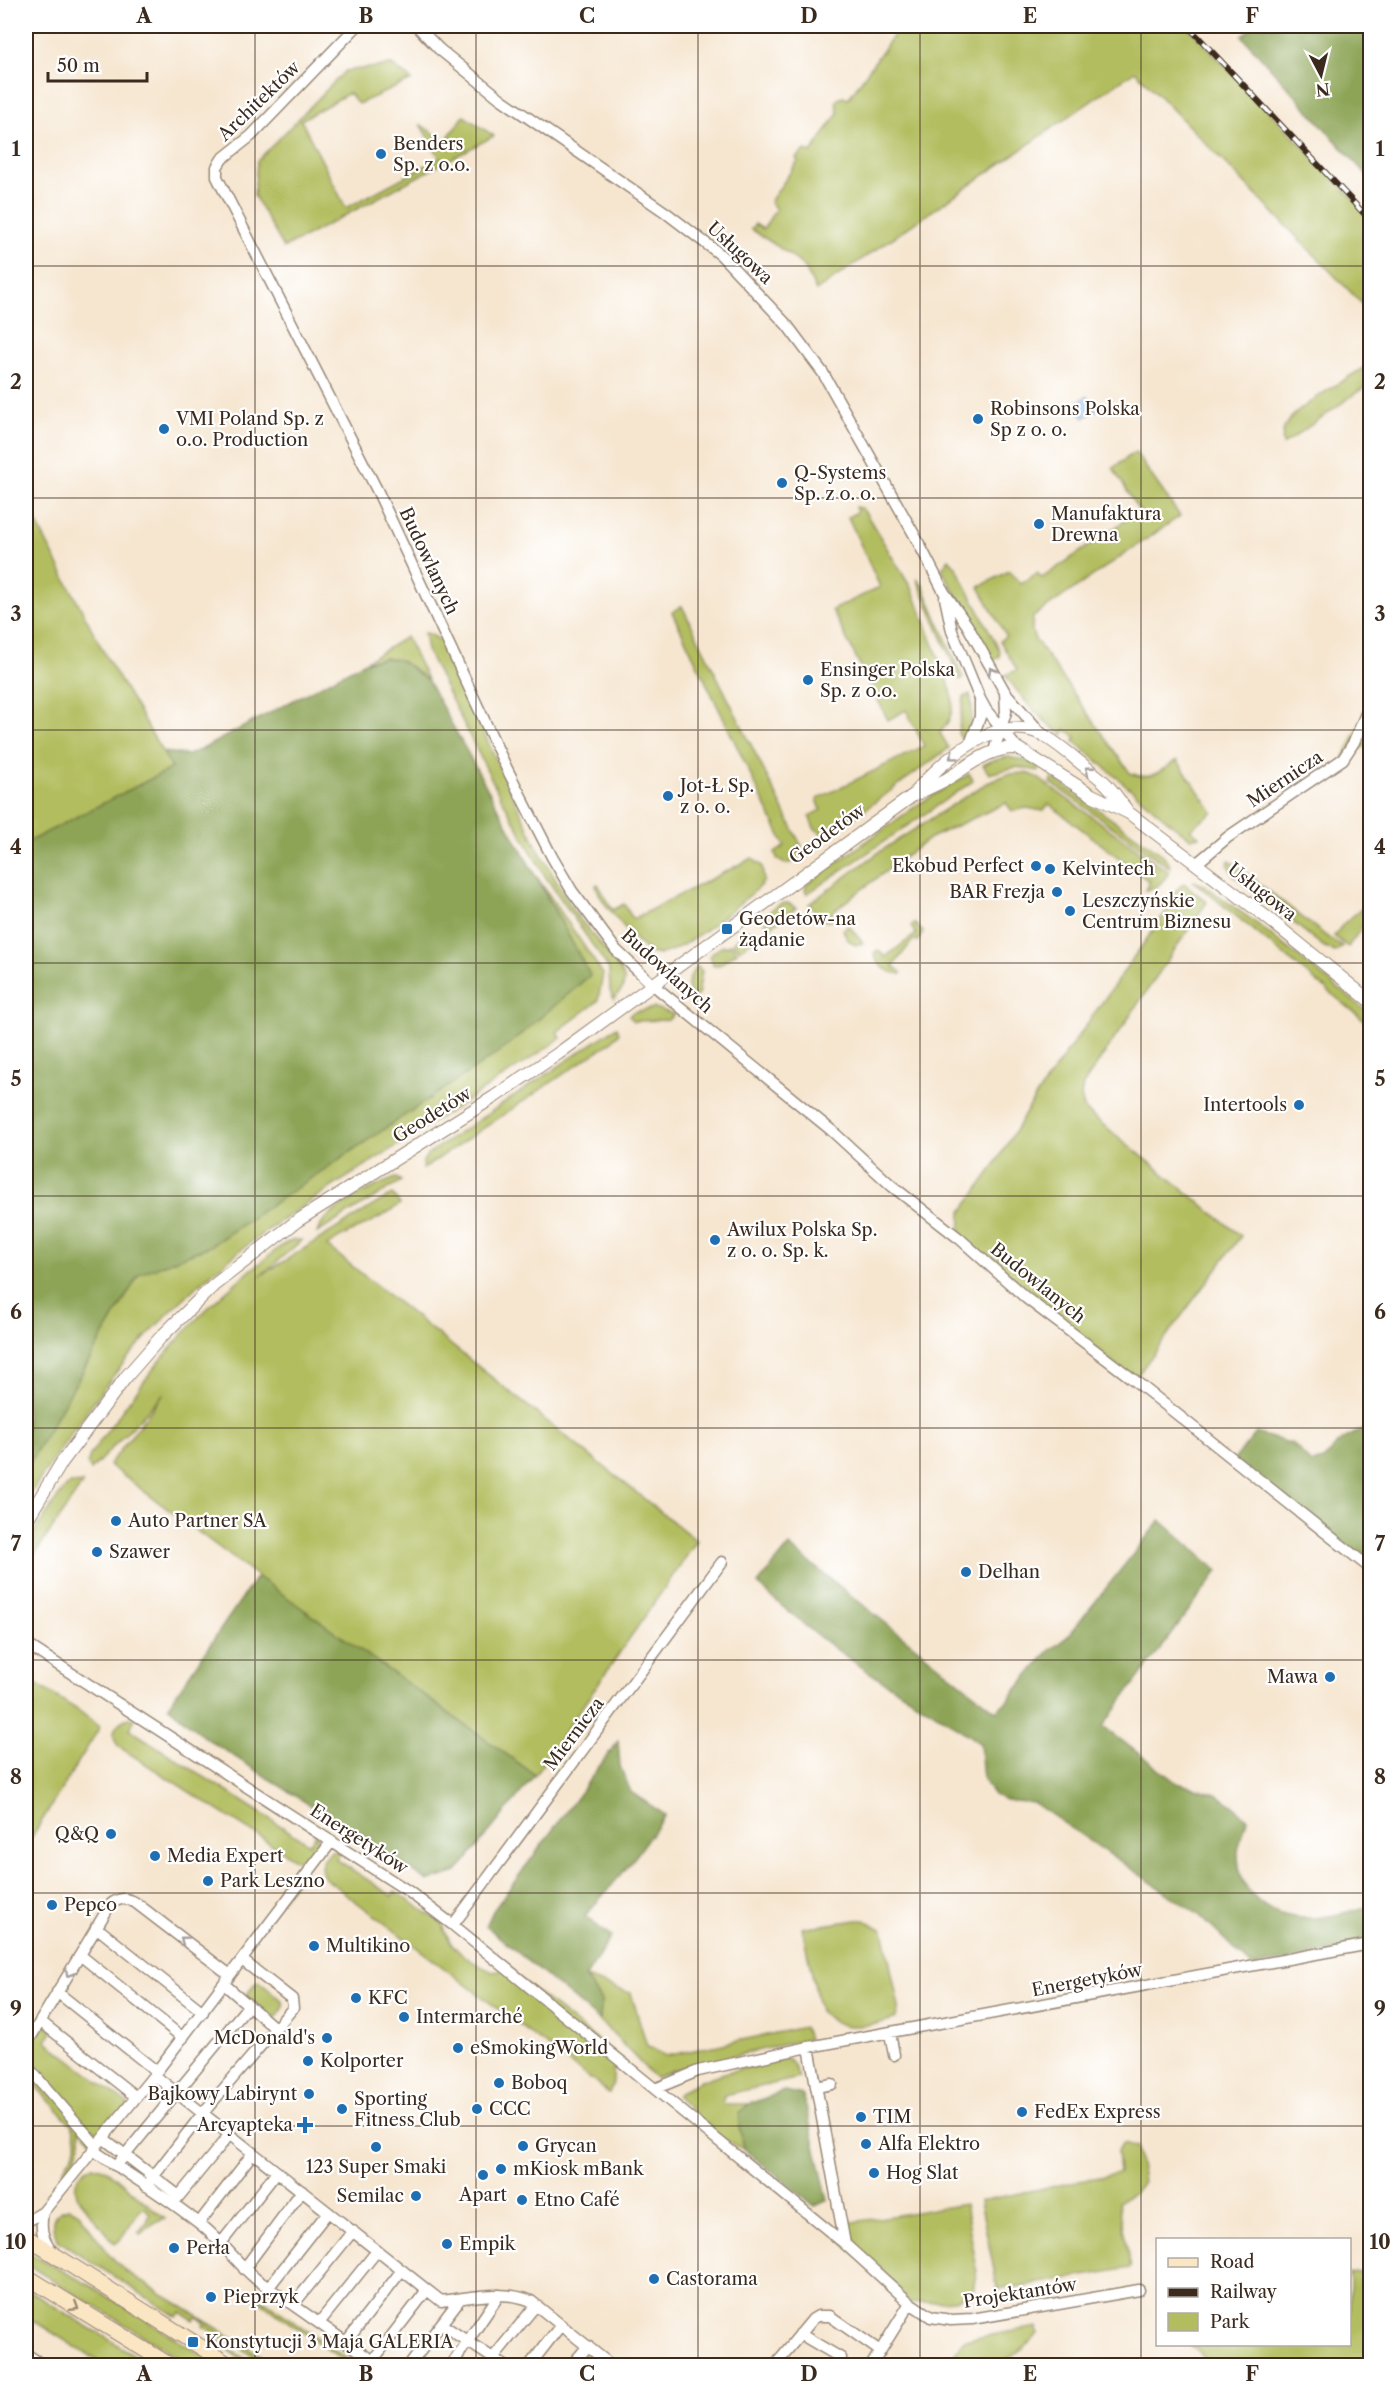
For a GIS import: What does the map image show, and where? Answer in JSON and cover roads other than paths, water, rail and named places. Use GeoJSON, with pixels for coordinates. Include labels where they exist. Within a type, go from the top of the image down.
{"type":"FeatureCollection","features":[{"type":"Feature","properties":{"kind":"main road"},"geometry":{"type":"LineString","coordinates":[[26,2237],[231,2366]]}},
{"type":"Feature","properties":{"kind":"main road"},"geometry":{"type":"LineString","coordinates":[[26,2276],[171,2366]]}},
{"type":"Feature","properties":{"kind":"street","name":"Architektów"},"geometry":{"type":"LineString","coordinates":[[217,177],[217,167],[222,159],[264,123],[357,26]]}},
{"type":"Feature","properties":{"kind":"street","name":"Usługowa"},"geometry":{"type":"LineString","coordinates":[[417,26],[445,54],[501,99],[665,212],[721,255],[787,325],[823,373],[944,592],[967,625],[1005,692],[1041,733],[1104,782],[1129,813]]}},
{"type":"Feature","properties":{"kind":"street","name":"Budowlanych"},"geometry":{"type":"LineString","coordinates":[[217,177],[378,492],[507,767],[552,857],[593,922],[616,950],[652,984],[813,1115],[892,1186],[960,1239],[1026,1298],[1134,1380],[1371,1568]]}},
{"type":"Feature","properties":{"kind":"street","name":"Usługowa"},"geometry":{"type":"LineString","coordinates":[[944,592],[952,631],[980,699],[1017,748],[1092,795],[1129,813],[1266,916],[1371,1001]]}},
{"type":"Feature","properties":{"kind":"street"},"geometry":{"type":"LineString","coordinates":[[994,751],[1006,712],[1005,692]]}},
{"type":"Feature","properties":{"kind":"street"},"geometry":{"type":"LineString","coordinates":[[970,744],[980,717],[980,699]]}},
{"type":"Feature","properties":{"kind":"street","name":"Miernicza"},"geometry":{"type":"LineString","coordinates":[[1196,864],[1228,837],[1339,763],[1351,748],[1371,704]]}},
{"type":"Feature","properties":{"kind":"street","name":"Geodetów"},"geometry":{"type":"LineString","coordinates":[[912,796],[937,767],[970,744],[1002,730],[1023,729],[1041,733]]}},
{"type":"Feature","properties":{"kind":"street"},"geometry":{"type":"LineString","coordinates":[[994,751],[1017,748]]}},
{"type":"Feature","properties":{"kind":"street","name":"Geodetów"},"geometry":{"type":"LineString","coordinates":[[26,1521],[62,1462],[126,1377],[160,1338],[214,1285],[297,1221],[494,1097],[559,1053],[912,796],[946,780],[994,751]]}},
{"type":"Feature","properties":{"kind":"street","name":"Miernicza"},"geometry":{"type":"LineString","coordinates":[[453,1925],[722,1562]]}},
{"type":"Feature","properties":{"kind":"street","name":"Energetyków"},"geometry":{"type":"LineString","coordinates":[[26,1644],[408,1891],[453,1925],[845,2244],[910,2303]]}},
{"type":"Feature","properties":{"kind":"street"},"geometry":{"type":"LineString","coordinates":[[26,2222],[43,2212],[136,2097],[332,1841]]}},
{"type":"Feature","properties":{"kind":"street"},"geometry":{"type":"LineString","coordinates":[[26,2044],[110,1905],[120,1899],[131,1900],[227,1980],[249,2005],[276,2029]]}},
{"type":"Feature","properties":{"kind":"street"},"geometry":{"type":"LineString","coordinates":[[96,1927],[202,2012]]}},
{"type":"Feature","properties":{"kind":"street","name":"Energetyków"},"geometry":{"type":"LineString","coordinates":[[655,2089],[698,2072],[809,2047],[1371,1944]]}},
{"type":"Feature","properties":{"kind":"street"},"geometry":{"type":"LineString","coordinates":[[80,1955],[183,2038]]}},
{"type":"Feature","properties":{"kind":"street"},"geometry":{"type":"LineString","coordinates":[[146,2186],[203,2113],[292,2010],[293,2002],[242,1960]]}},
{"type":"Feature","properties":{"kind":"street"},"geometry":{"type":"LineString","coordinates":[[57,1992],[177,2094],[441,2301],[517,2295],[536,2305],[612,2366]]}},
{"type":"Feature","properties":{"kind":"street"},"geometry":{"type":"LineString","coordinates":[[116,2166],[249,2005]]}},
{"type":"Feature","properties":{"kind":"street"},"geometry":{"type":"LineString","coordinates":[[40,2021],[136,2097]]}},
{"type":"Feature","properties":{"kind":"street"},"geometry":{"type":"LineString","coordinates":[[890,2033],[894,2055]]}},
{"type":"Feature","properties":{"kind":"street"},"geometry":{"type":"LineString","coordinates":[[809,2047],[845,2244]]}},
{"type":"Feature","properties":{"kind":"street"},"geometry":{"type":"LineString","coordinates":[[26,2065],[116,2166],[146,2186],[176,2200]]}},
{"type":"Feature","properties":{"kind":"street"},"geometry":{"type":"LineString","coordinates":[[816,2087],[831,2084]]}},
{"type":"Feature","properties":{"kind":"street"},"geometry":{"type":"LineString","coordinates":[[176,2200],[230,2134]]}},
{"type":"Feature","properties":{"kind":"street"},"geometry":{"type":"LineString","coordinates":[[97,2144],[126,2156],[153,2176],[199,2223],[222,2242],[244,2269],[377,2363],[427,2290]]}},
{"type":"Feature","properties":{"kind":"street"},"geometry":{"type":"LineString","coordinates":[[199,2223],[253,2153]]}},
{"type":"Feature","properties":{"kind":"street"},"geometry":{"type":"LineString","coordinates":[[222,2242],[277,2172]]}},
{"type":"Feature","properties":{"kind":"street"},"geometry":{"type":"LineString","coordinates":[[244,2269],[302,2192]]}},
{"type":"Feature","properties":{"kind":"street"},"geometry":{"type":"LineString","coordinates":[[43,2212],[42,2234],[57,2257]]}},
{"type":"Feature","properties":{"kind":"street"},"geometry":{"type":"LineString","coordinates":[[268,2288],[328,2212]]}},
{"type":"Feature","properties":{"kind":"street"},"geometry":{"type":"LineString","coordinates":[[293,2305],[353,2231]]}},
{"type":"Feature","properties":{"kind":"street"},"geometry":{"type":"LineString","coordinates":[[319,2323],[377,2251]]}},
{"type":"Feature","properties":{"kind":"street"},"geometry":{"type":"LineString","coordinates":[[346,2342],[402,2270]]}},
{"type":"Feature","properties":{"kind":"street","name":"Projektantów"},"geometry":{"type":"LineString","coordinates":[[910,2303],[931,2316],[963,2320],[1139,2290]]}},
{"type":"Feature","properties":{"kind":"street"},"geometry":{"type":"LineString","coordinates":[[451,2366],[499,2295]]}},
{"type":"Feature","properties":{"kind":"street"},"geometry":{"type":"LineString","coordinates":[[409,2366],[460,2299]]}},
{"type":"Feature","properties":{"kind":"street"},"geometry":{"type":"LineString","coordinates":[[871,2366],[910,2303]]}},
{"type":"Feature","properties":{"kind":"street"},"geometry":{"type":"LineString","coordinates":[[494,2358],[536,2305]]}},
{"type":"Feature","properties":{"kind":"street"},"geometry":{"type":"LineString","coordinates":[[791,2366],[777,2362],[818,2316],[828,2316],[880,2351]]}},
{"type":"Feature","properties":{"kind":"street"},"geometry":{"type":"LineString","coordinates":[[441,2324],[505,2366]]}},
{"type":"Feature","properties":{"kind":"street"},"geometry":{"type":"LineString","coordinates":[[529,2366],[561,2325]]}},
{"type":"Feature","properties":{"kind":"street"},"geometry":{"type":"LineString","coordinates":[[800,2334],[841,2358]]}},
{"type":"Feature","properties":{"kind":"street"},"geometry":{"type":"LineString","coordinates":[[571,2366],[588,2346]]}},
{"type":"Feature","properties":{"kind":"street"},"geometry":{"type":"LineString","coordinates":[[26,2354],[44,2366]]}},
{"type":"Feature","properties":{"kind":"water"},"geometry":{"type":"Polygon","coordinates":[[[1087,396],[1097,410],[1084,418],[1074,405],[1087,396]]]}},
{"type":"Feature","properties":{"kind":"railway"},"geometry":{"type":"LineString","coordinates":[[1188,26],[1370,220]]}},
{"type":"Feature","properties":{"kind":"place","name":"Benders Sp. z o.o."},"geometry":{"type":"Point","coordinates":[381,154]}},
{"type":"Feature","properties":{"kind":"place","name":"Robinsons Polska Sp z o. o."},"geometry":{"type":"Point","coordinates":[978,419]}},
{"type":"Feature","properties":{"kind":"place","name":"VMI Poland Sp. z o.o. Production"},"geometry":{"type":"Point","coordinates":[164,429]}},
{"type":"Feature","properties":{"kind":"place","name":"Q-Systems Sp. z o. o."},"geometry":{"type":"Point","coordinates":[782,483]}},
{"type":"Feature","properties":{"kind":"place","name":"Manufaktura Drewna"},"geometry":{"type":"Point","coordinates":[1039,524]}},
{"type":"Feature","properties":{"kind":"place","name":"Ensinger Polska Sp. z o.o."},"geometry":{"type":"Point","coordinates":[808,680]}},
{"type":"Feature","properties":{"kind":"place","name":"Jot-Ł Sp. z o. o."},"geometry":{"type":"Point","coordinates":[668,796]}},
{"type":"Feature","properties":{"kind":"place","name":"Ekobud Perfect"},"geometry":{"type":"Point","coordinates":[1036,866]}},
{"type":"Feature","properties":{"kind":"place","name":"Kelvintech"},"geometry":{"type":"Point","coordinates":[1050,869]}},
{"type":"Feature","properties":{"kind":"place","name":"BAR Frezja"},"geometry":{"type":"Point","coordinates":[1057,892]}},
{"type":"Feature","properties":{"kind":"place","name":"Leszczyńskie Centrum Biznesu"},"geometry":{"type":"Point","coordinates":[1070,911]}},
{"type":"Feature","properties":{"kind":"place","name":"Geodetów-na żądanie"},"geometry":{"type":"Point","coordinates":[727,929]}},
{"type":"Feature","properties":{"kind":"place","name":"Intertools"},"geometry":{"type":"Point","coordinates":[1299,1105]}},
{"type":"Feature","properties":{"kind":"place","name":"Awilux Polska Sp. z o. o. Sp. k."},"geometry":{"type":"Point","coordinates":[715,1240]}},
{"type":"Feature","properties":{"kind":"place","name":"Auto Partner SA"},"geometry":{"type":"Point","coordinates":[116,1521]}},
{"type":"Feature","properties":{"kind":"place","name":"Szawer"},"geometry":{"type":"Point","coordinates":[97,1552]}},
{"type":"Feature","properties":{"kind":"place","name":"Delhan"},"geometry":{"type":"Point","coordinates":[966,1572]}},
{"type":"Feature","properties":{"kind":"place","name":"Mawa"},"geometry":{"type":"Point","coordinates":[1330,1677]}},
{"type":"Feature","properties":{"kind":"place","name":"Q&Q"},"geometry":{"type":"Point","coordinates":[111,1834]}},
{"type":"Feature","properties":{"kind":"place","name":"Media Expert"},"geometry":{"type":"Point","coordinates":[155,1856]}},
{"type":"Feature","properties":{"kind":"place","name":"Park Leszno"},"geometry":{"type":"Point","coordinates":[208,1881]}},
{"type":"Feature","properties":{"kind":"place","name":"Pepco"},"geometry":{"type":"Point","coordinates":[52,1905]}},
{"type":"Feature","properties":{"kind":"place","name":"Multikino"},"geometry":{"type":"Point","coordinates":[314,1946]}},
{"type":"Feature","properties":{"kind":"place","name":"KFC"},"geometry":{"type":"Point","coordinates":[356,1998]}},
{"type":"Feature","properties":{"kind":"place","name":"Intermarché"},"geometry":{"type":"Point","coordinates":[404,2017]}},
{"type":"Feature","properties":{"kind":"place","name":"McDonald's"},"geometry":{"type":"Point","coordinates":[327,2038]}},
{"type":"Feature","properties":{"kind":"place","name":"eSmokingWorld"},"geometry":{"type":"Point","coordinates":[458,2048]}},
{"type":"Feature","properties":{"kind":"place","name":"Kolporter"},"geometry":{"type":"Point","coordinates":[308,2061]}},
{"type":"Feature","properties":{"kind":"place","name":"Boboq"},"geometry":{"type":"Point","coordinates":[499,2083]}},
{"type":"Feature","properties":{"kind":"place","name":"Bajkowy Labirynt"},"geometry":{"type":"Point","coordinates":[309,2094]}},
{"type":"Feature","properties":{"kind":"place","name":"Sporting Fitness Club"},"geometry":{"type":"Point","coordinates":[342,2109]}},
{"type":"Feature","properties":{"kind":"place","name":"CCC"},"geometry":{"type":"Point","coordinates":[477,2109]}},
{"type":"Feature","properties":{"kind":"place","name":"FedEx Express"},"geometry":{"type":"Point","coordinates":[1022,2112]}},
{"type":"Feature","properties":{"kind":"place","name":"TIM"},"geometry":{"type":"Point","coordinates":[861,2117]}},
{"type":"Feature","properties":{"kind":"place","name":"Arcyapteka"},"geometry":{"type":"Point","coordinates":[305,2125]}},
{"type":"Feature","properties":{"kind":"place","name":"Alfa Elektro"},"geometry":{"type":"Point","coordinates":[866,2144]}},
{"type":"Feature","properties":{"kind":"place","name":"Grycan"},"geometry":{"type":"Point","coordinates":[523,2146]}},
{"type":"Feature","properties":{"kind":"place","name":"123 Super Smaki"},"geometry":{"type":"Point","coordinates":[376,2147]}},
{"type":"Feature","properties":{"kind":"place","name":"mKiosk mBank"},"geometry":{"type":"Point","coordinates":[501,2169]}},
{"type":"Feature","properties":{"kind":"place","name":"Hog Slat"},"geometry":{"type":"Point","coordinates":[874,2173]}},
{"type":"Feature","properties":{"kind":"place","name":"Apart"},"geometry":{"type":"Point","coordinates":[483,2175]}},
{"type":"Feature","properties":{"kind":"place","name":"Semilac"},"geometry":{"type":"Point","coordinates":[416,2196]}},
{"type":"Feature","properties":{"kind":"place","name":"Etno Café"},"geometry":{"type":"Point","coordinates":[522,2200]}},
{"type":"Feature","properties":{"kind":"place","name":"Empik"},"geometry":{"type":"Point","coordinates":[447,2244]}},
{"type":"Feature","properties":{"kind":"place","name":"Perła"},"geometry":{"type":"Point","coordinates":[174,2248]}},
{"type":"Feature","properties":{"kind":"place","name":"Castorama"},"geometry":{"type":"Point","coordinates":[654,2279]}},
{"type":"Feature","properties":{"kind":"place","name":"Pieprzyk"},"geometry":{"type":"Point","coordinates":[211,2297]}},
{"type":"Feature","properties":{"kind":"place","name":"Konstytucji 3 Maja GALERIA"},"geometry":{"type":"Point","coordinates":[193,2342]}}]}
